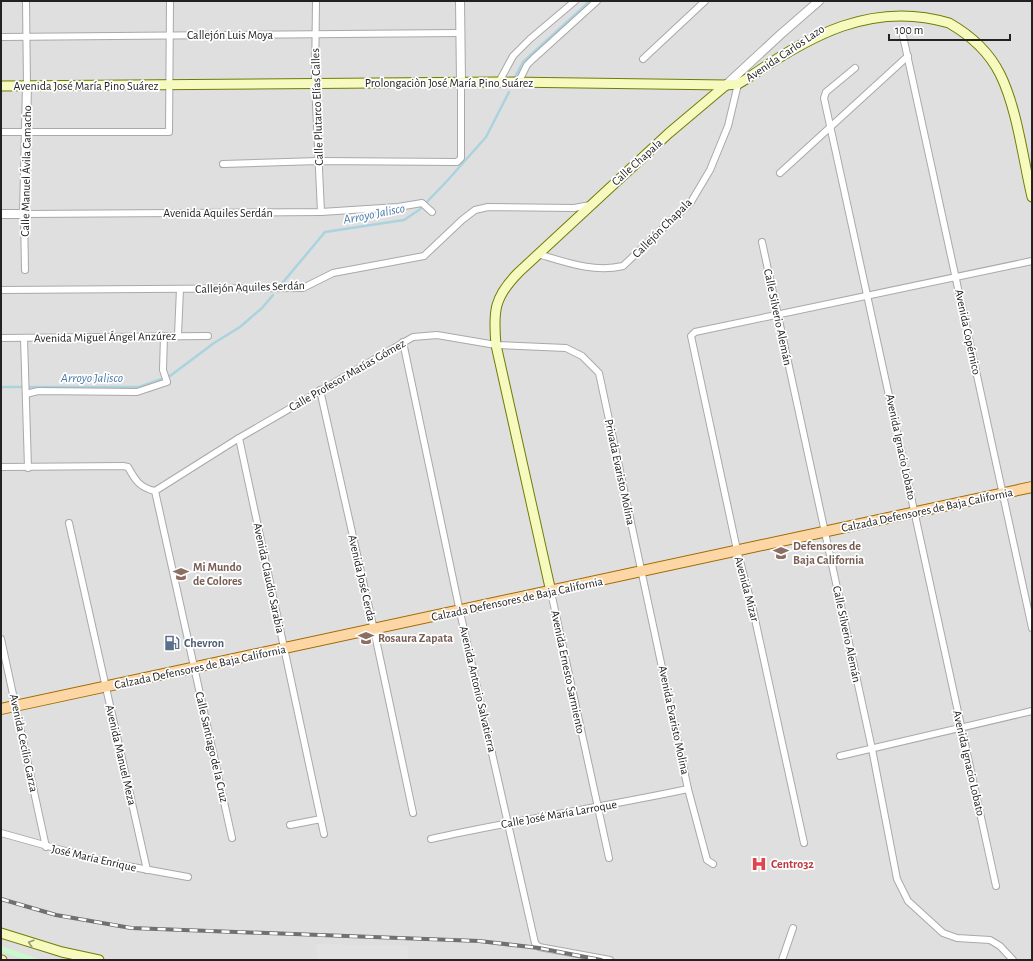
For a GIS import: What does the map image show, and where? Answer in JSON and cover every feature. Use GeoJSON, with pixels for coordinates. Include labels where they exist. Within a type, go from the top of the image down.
{"type":"FeatureCollection","features":[{"type":"Feature","properties":{"kind":"main road"},"geometry":{"type":"LineString","coordinates":[[899,7],[919,9],[940,18],[976,41],[991,60],[1000,73],[1007,91],[1032,197]]}},
{"type":"Feature","properties":{"kind":"main road","name":"Avenida Carlos Lazo"},"geometry":{"type":"LineString","coordinates":[[726,85],[738,84],[820,27],[849,14]]}},
{"type":"Feature","properties":{"kind":"main road","name":"Prolongaciòn José María Pino Suárez"},"geometry":{"type":"LineString","coordinates":[[171,86],[461,82],[726,85]]}},
{"type":"Feature","properties":{"kind":"main road","name":"Calle Chapala"},"geometry":{"type":"LineString","coordinates":[[496,345],[494,314],[502,292],[509,282],[669,133],[726,85]]}},
{"type":"Feature","properties":{"kind":"main road","name":"Avenida José María Pino Suárez"},"geometry":{"type":"LineString","coordinates":[[1,86],[171,86]]}},
{"type":"Feature","properties":{"kind":"main road","name":"Avenida Ernesto Sarmiento"},"geometry":{"type":"LineString","coordinates":[[496,345],[551,592]]}},
{"type":"Feature","properties":{"kind":"main road","name":"Calzada Defensores de Baja California"},"geometry":{"type":"LineString","coordinates":[[1,709],[460,612],[737,550],[1032,487]]}},
{"type":"Feature","properties":{"kind":"main road"},"geometry":{"type":"LineString","coordinates":[[1,933],[62,952],[99,960]]}},
{"type":"Feature","properties":{"kind":"street","name":"Calle Manuel Ávila Camacho"},"geometry":{"type":"LineString","coordinates":[[25,270],[24,214],[27,133],[26,1]]}},
{"type":"Feature","properties":{"kind":"street"},"geometry":{"type":"LineString","coordinates":[[1,132],[169,132],[171,86],[170,1]]}},
{"type":"Feature","properties":{"kind":"street","name":"Calle Plutarco Elías Calles"},"geometry":{"type":"LineString","coordinates":[[316,1],[315,83],[321,212]]}},
{"type":"Feature","properties":{"kind":"street"},"geometry":{"type":"LineString","coordinates":[[222,164],[318,161],[457,162],[460,160],[460,1]]}},
{"type":"Feature","properties":{"kind":"street"},"geometry":{"type":"LineString","coordinates":[[499,82],[513,56],[530,39],[575,1]]}},
{"type":"Feature","properties":{"kind":"street"},"geometry":{"type":"LineString","coordinates":[[518,82],[527,65],[597,1]]}},
{"type":"Feature","properties":{"kind":"street"},"geometry":{"type":"LineString","coordinates":[[643,59],[705,1]]}},
{"type":"Feature","properties":{"kind":"street","name":"Calle Chapala"},"geometry":{"type":"LineString","coordinates":[[726,85],[819,1]]}},
{"type":"Feature","properties":{"kind":"street","name":"Callejón Luis Moya"},"geometry":{"type":"LineString","coordinates":[[1,37],[459,33]]}},
{"type":"Feature","properties":{"kind":"street","name":"Avenida Copérnico"},"geometry":{"type":"LineString","coordinates":[[904,36],[1032,628]]}},
{"type":"Feature","properties":{"kind":"street"},"geometry":{"type":"LineString","coordinates":[[780,173],[908,56]]}},
{"type":"Feature","properties":{"kind":"street","name":"Avenida Ignacio Lobato"},"geometry":{"type":"LineString","coordinates":[[855,68],[824,95],[996,886]]}},
{"type":"Feature","properties":{"kind":"street","name":"Callejón Chapala"},"geometry":{"type":"LineString","coordinates":[[538,254],[575,265],[612,269],[622,266],[691,202],[710,170],[728,126],[738,84]]}},
{"type":"Feature","properties":{"kind":"street","name":"Callejón Aquiles Serdán"},"geometry":{"type":"LineString","coordinates":[[1,290],[303,288],[328,274],[423,257],[462,220],[475,210],[488,207],[574,208],[590,205]]}},
{"type":"Feature","properties":{"kind":"street","name":"Avenida Aquiles Serdán"},"geometry":{"type":"LineString","coordinates":[[1,214],[321,212],[398,207],[427,207]]}},
{"type":"Feature","properties":{"kind":"street","name":"Calle Silverio Alemán"},"geometry":{"type":"LineString","coordinates":[[762,242],[872,749],[897,879],[908,901],[944,933],[957,938],[990,940],[1000,946],[1013,960]]}},
{"type":"Feature","properties":{"kind":"street"},"geometry":{"type":"LineString","coordinates":[[778,315],[1032,261]]}},
{"type":"Feature","properties":{"kind":"street"},"geometry":{"type":"LineString","coordinates":[[178,335],[180,289]]}},
{"type":"Feature","properties":{"kind":"street","name":"Avenida Mizar"},"geometry":{"type":"LineString","coordinates":[[778,315],[695,332],[691,336],[737,550],[753,610],[804,843]]}},
{"type":"Feature","properties":{"kind":"street","name":"Avenida Miguel Ángel Anzúrez"},"geometry":{"type":"LineString","coordinates":[[1,338],[178,335],[208,336]]}},
{"type":"Feature","properties":{"kind":"street","name":"Calle Profesor Matías Gómez"},"geometry":{"type":"LineString","coordinates":[[155,491],[239,438],[413,337],[437,335],[496,345],[566,348],[582,356],[598,373]]}},
{"type":"Feature","properties":{"kind":"street"},"geometry":{"type":"LineString","coordinates":[[26,393],[38,391],[137,392],[167,382],[164,372],[164,336]]}},
{"type":"Feature","properties":{"kind":"street"},"geometry":{"type":"LineString","coordinates":[[24,338],[28,468]]}},
{"type":"Feature","properties":{"kind":"street","name":"Avenida Antonio Salvatierra"},"geometry":{"type":"LineString","coordinates":[[403,342],[460,612],[535,943],[539,947],[610,960]]}},
{"type":"Feature","properties":{"kind":"street","name":"Privada Evaristo Molina"},"geometry":{"type":"LineString","coordinates":[[598,373],[642,572]]}},
{"type":"Feature","properties":{"kind":"street","name":"Avenida José Cerda"},"geometry":{"type":"LineString","coordinates":[[320,390],[374,630],[413,813]]}},
{"type":"Feature","properties":{"kind":"street","name":"Avenida Claudio Sarabia"},"geometry":{"type":"LineString","coordinates":[[239,438],[324,834]]}},
{"type":"Feature","properties":{"kind":"street"},"geometry":{"type":"LineString","coordinates":[[1,467],[28,468],[123,466],[128,468],[140,486],[155,491]]}},
{"type":"Feature","properties":{"kind":"street","name":"Calle Santiago de la Cruz"},"geometry":{"type":"LineString","coordinates":[[155,491],[232,838]]}},
{"type":"Feature","properties":{"kind":"street","name":"Avenida Manuel Meza"},"geometry":{"type":"LineString","coordinates":[[69,523],[147,870]]}},
{"type":"Feature","properties":{"kind":"street","name":"Avenida Evaristo Molina"},"geometry":{"type":"LineString","coordinates":[[642,572],[688,789],[707,860],[713,864]]}},
{"type":"Feature","properties":{"kind":"street","name":"Avenida Ernesto Sarmiento"},"geometry":{"type":"LineString","coordinates":[[551,592],[609,858]]}},
{"type":"Feature","properties":{"kind":"street","name":"Avenida Cecilio Garza"},"geometry":{"type":"LineString","coordinates":[[1,639],[46,847]]}},
{"type":"Feature","properties":{"kind":"street"},"geometry":{"type":"LineString","coordinates":[[840,756],[960,726],[1032,711]]}},
{"type":"Feature","properties":{"kind":"street","name":"Calle José María Larroque"},"geometry":{"type":"LineString","coordinates":[[431,839],[508,822],[598,808],[688,789]]}},
{"type":"Feature","properties":{"kind":"street"},"geometry":{"type":"LineString","coordinates":[[290,824],[321,820]]}},
{"type":"Feature","properties":{"kind":"street","name":"José María Enrique"},"geometry":{"type":"LineString","coordinates":[[1,833],[46,847],[105,862],[188,877]]}},
{"type":"Feature","properties":{"kind":"street"},"geometry":{"type":"LineString","coordinates":[[782,960],[793,928]]}},
{"type":"Feature","properties":{"kind":"shaded area"},"geometry":{"type":"Polygon","coordinates":[[[1,1],[1032,1],[1032,960],[1,960],[1,1]]]}},
{"type":"Feature","properties":{"kind":"shaded area"},"geometry":{"type":"Polygon","coordinates":[[[316,944],[408,946],[408,960],[317,960],[316,944]]]}},
{"type":"Feature","properties":{"kind":"green space"},"geometry":{"type":"Polygon","coordinates":[[[1,946],[42,960],[27,960],[1,952],[1,946]]]}},
{"type":"Feature","properties":{"kind":"waterway","name":"Arroyo Jalisco"},"geometry":{"type":"LineString","coordinates":[[515,77],[523,62],[590,1]]}},
{"type":"Feature","properties":{"kind":"waterway","name":"Arroyo Jalisco"},"geometry":{"type":"LineString","coordinates":[[279,287],[325,232],[404,220],[419,210],[486,137],[509,92]]}},
{"type":"Feature","properties":{"kind":"waterway","name":"Arroyo Jalisco"},"geometry":{"type":"LineString","coordinates":[[1,387],[139,387],[170,376],[214,343],[240,327],[262,308],[273,295]]}},
{"type":"Feature","properties":{"kind":"railway"},"geometry":{"type":"LineString","coordinates":[[1,899],[56,915],[131,928],[479,941],[539,948],[601,960]]}},
{"type":"Feature","properties":{"kind":"place","name":"Defensores de Baja California"},"geometry":{"type":"Point","coordinates":[781,553]}},
{"type":"Feature","properties":{"kind":"place","name":"Mi Mundo de Colores"},"geometry":{"type":"Point","coordinates":[181,574]}},
{"type":"Feature","properties":{"kind":"place","name":"Rosaura Zapata"},"geometry":{"type":"Point","coordinates":[366,638]}},
{"type":"Feature","properties":{"kind":"place","name":"Chevron"},"geometry":{"type":"Point","coordinates":[172,643]}},
{"type":"Feature","properties":{"kind":"place","name":"Centro32"},"geometry":{"type":"Point","coordinates":[759,864]}}]}
